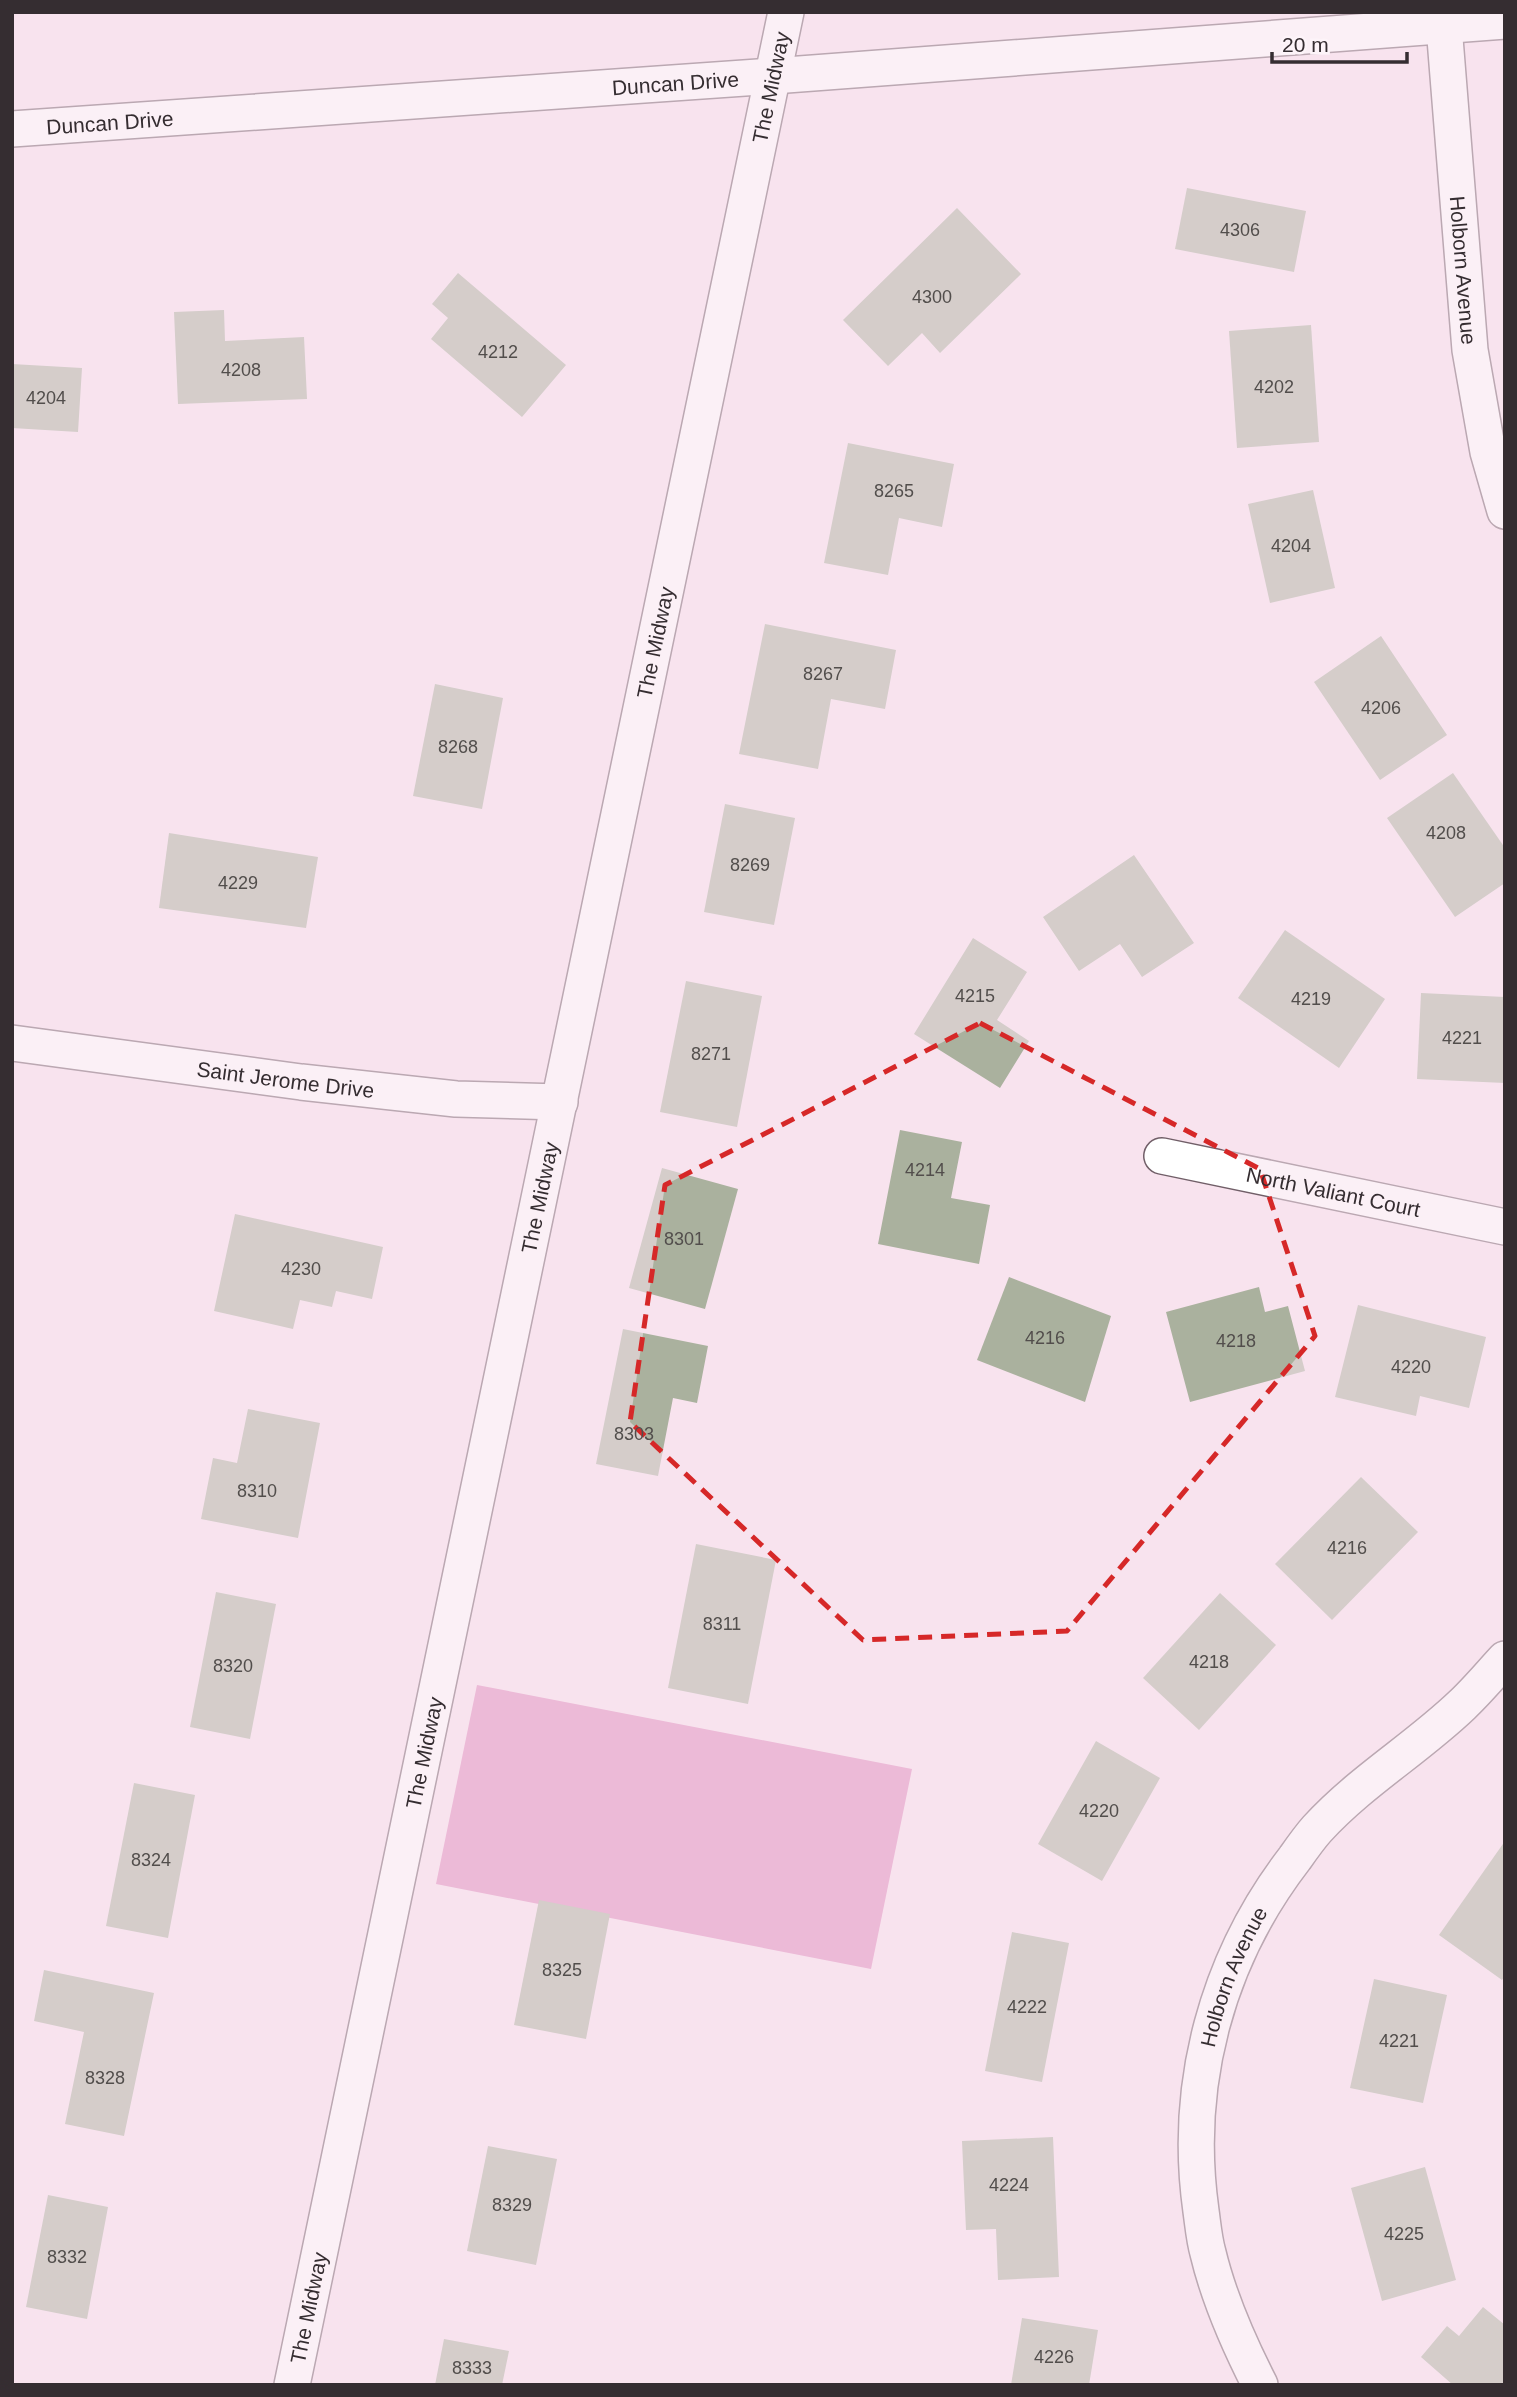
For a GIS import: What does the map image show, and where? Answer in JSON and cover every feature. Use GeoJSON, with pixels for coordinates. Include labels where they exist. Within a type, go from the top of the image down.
{"type":"FeatureCollection","features":[{"type":"Feature","properties":{"kind":"street","name":"The Midway"},"geometry":{"type":"LineString","coordinates":[[292,2385],[786,12]]}},
{"type":"Feature","properties":{"kind":"street","name":"Duncan Drive"},"geometry":{"type":"LineString","coordinates":[[12,129],[1505,21]]}},
{"type":"Feature","properties":{"kind":"street","name":"Holborn Avenue"},"geometry":{"type":"LineString","coordinates":[[1444,26],[1470,350],[1488,452],[1505,511]]}},
{"type":"Feature","properties":{"kind":"street","name":"Saint Jerome Drive"},"geometry":{"type":"LineString","coordinates":[[12,1044],[301,1082],[456,1099],[560,1102]]}},
{"type":"Feature","properties":{"kind":"street","name":"North Valiant Court"},"geometry":{"type":"LineString","coordinates":[[1162,1156],[1505,1227]]}},
{"type":"Feature","properties":{"kind":"street","name":"Holborn Avenue"},"geometry":{"type":"LineString","coordinates":[[1260,2385],[1229,2323],[1207,2251],[1196,2172],[1198,2097],[1213,2019],[1236,1952],[1270,1889],[1316,1830],[1369,1779],[1462,1705],[1505,1659]]}},
{"type":"Feature","properties":{"kind":"highlighted area"},"geometry":{"type":"Polygon","coordinates":[[[980,1023],[1260,1169],[1315,1336],[1067,1631],[863,1640],[630,1422],[665,1185],[980,1023]]]}},
{"type":"Feature","properties":{"kind":"shaded area"},"geometry":{"type":"Polygon","coordinates":[[[477,1685],[912,1769],[871,1969],[436,1884],[477,1685]]]}},
{"type":"Feature","properties":{"kind":"building"},"geometry":{"type":"Polygon","coordinates":[[[1187,188],[1306,211],[1294,272],[1175,249],[1187,188]]]}},
{"type":"Feature","properties":{"kind":"building"},"geometry":{"type":"Polygon","coordinates":[[[957,208],[1021,274],[940,353],[922,333],[888,366],[843,320],[957,208]]]}},
{"type":"Feature","properties":{"kind":"building"},"geometry":{"type":"Polygon","coordinates":[[[458,273],[566,365],[522,417],[431,339],[448,318],[432,304],[458,273]]]}},
{"type":"Feature","properties":{"kind":"building"},"geometry":{"type":"Polygon","coordinates":[[[224,310],[225,341],[304,337],[307,399],[178,404],[174,312],[224,310]]]}},
{"type":"Feature","properties":{"kind":"building"},"geometry":{"type":"Polygon","coordinates":[[[1311,325],[1319,442],[1237,448],[1229,331],[1311,325]]]}},
{"type":"Feature","properties":{"kind":"building"},"geometry":{"type":"Polygon","coordinates":[[[12,364],[82,368],[78,432],[12,428],[12,364]]]}},
{"type":"Feature","properties":{"kind":"building"},"geometry":{"type":"Polygon","coordinates":[[[848,443],[954,464],[942,527],[899,518],[888,575],[824,563],[848,443]]]}},
{"type":"Feature","properties":{"kind":"building"},"geometry":{"type":"Polygon","coordinates":[[[1313,490],[1335,588],[1270,603],[1248,504],[1313,490]]]}},
{"type":"Feature","properties":{"kind":"building"},"geometry":{"type":"Polygon","coordinates":[[[765,624],[896,650],[885,709],[831,699],[818,769],[739,754],[765,624]]]}},
{"type":"Feature","properties":{"kind":"building"},"geometry":{"type":"Polygon","coordinates":[[[1381,636],[1447,735],[1380,780],[1314,682],[1381,636]]]}},
{"type":"Feature","properties":{"kind":"building"},"geometry":{"type":"Polygon","coordinates":[[[435,684],[503,698],[482,809],[413,796],[435,684]]]}},
{"type":"Feature","properties":{"kind":"building"},"geometry":{"type":"Polygon","coordinates":[[[1453,773],[1505,848],[1505,883],[1455,917],[1387,818],[1453,773]]]}},
{"type":"Feature","properties":{"kind":"building"},"geometry":{"type":"Polygon","coordinates":[[[725,804],[795,818],[774,925],[704,912],[725,804]]]}},
{"type":"Feature","properties":{"kind":"building"},"geometry":{"type":"Polygon","coordinates":[[[169,833],[318,857],[306,928],[159,908],[169,833]]]}},
{"type":"Feature","properties":{"kind":"building"},"geometry":{"type":"Polygon","coordinates":[[[1134,855],[1194,943],[1142,977],[1120,944],[1079,971],[1043,917],[1134,855]]]}},
{"type":"Feature","properties":{"kind":"building"},"geometry":{"type":"Polygon","coordinates":[[[1285,930],[1385,999],[1339,1068],[1238,998],[1285,930]]]}},
{"type":"Feature","properties":{"kind":"building"},"geometry":{"type":"Polygon","coordinates":[[[973,938],[1027,972],[997,1020],[1029,1041],[1000,1088],[914,1034],[973,938]]]}},
{"type":"Feature","properties":{"kind":"building"},"geometry":{"type":"Polygon","coordinates":[[[686,981],[762,996],[737,1127],[660,1112],[686,981]]]}},
{"type":"Feature","properties":{"kind":"building"},"geometry":{"type":"Polygon","coordinates":[[[1421,993],[1505,997],[1505,1083],[1417,1079],[1421,993]]]}},
{"type":"Feature","properties":{"kind":"building"},"geometry":{"type":"Polygon","coordinates":[[[900,1130],[962,1142],[951,1198],[990,1205],[979,1264],[878,1244],[900,1130]]]}},
{"type":"Feature","properties":{"kind":"building"},"geometry":{"type":"Polygon","coordinates":[[[662,1168],[738,1189],[705,1309],[629,1288],[662,1168]]]}},
{"type":"Feature","properties":{"kind":"building"},"geometry":{"type":"Polygon","coordinates":[[[235,1214],[383,1247],[372,1299],[336,1291],[332,1307],[300,1300],[293,1329],[214,1311],[235,1214]]]}},
{"type":"Feature","properties":{"kind":"building"},"geometry":{"type":"Polygon","coordinates":[[[1009,1277],[1111,1316],[1085,1402],[977,1360],[1009,1277]]]}},
{"type":"Feature","properties":{"kind":"building"},"geometry":{"type":"Polygon","coordinates":[[[1259,1287],[1265,1312],[1288,1306],[1305,1371],[1190,1402],[1166,1312],[1259,1287]]]}},
{"type":"Feature","properties":{"kind":"building"},"geometry":{"type":"Polygon","coordinates":[[[1358,1305],[1486,1337],[1469,1408],[1420,1396],[1416,1416],[1335,1397],[1358,1305]]]}},
{"type":"Feature","properties":{"kind":"building"},"geometry":{"type":"Polygon","coordinates":[[[623,1329],[708,1346],[697,1403],[673,1398],[658,1476],[596,1464],[623,1329]]]}},
{"type":"Feature","properties":{"kind":"building"},"geometry":{"type":"Polygon","coordinates":[[[248,1409],[320,1423],[298,1538],[201,1519],[213,1458],[237,1463],[248,1409]]]}},
{"type":"Feature","properties":{"kind":"building"},"geometry":{"type":"Polygon","coordinates":[[[1361,1477],[1418,1532],[1332,1620],[1275,1564],[1361,1477]]]}},
{"type":"Feature","properties":{"kind":"building"},"geometry":{"type":"Polygon","coordinates":[[[696,1544],[776,1560],[748,1704],[668,1688],[696,1544]]]}},
{"type":"Feature","properties":{"kind":"building"},"geometry":{"type":"Polygon","coordinates":[[[216,1592],[276,1604],[250,1739],[190,1727],[216,1592]]]}},
{"type":"Feature","properties":{"kind":"building"},"geometry":{"type":"Polygon","coordinates":[[[1220,1593],[1276,1645],[1199,1730],[1143,1678],[1220,1593]]]}},
{"type":"Feature","properties":{"kind":"building"},"geometry":{"type":"Polygon","coordinates":[[[1096,1741],[1160,1778],[1102,1881],[1038,1844],[1096,1741]]]}},
{"type":"Feature","properties":{"kind":"building"},"geometry":{"type":"Polygon","coordinates":[[[134,1783],[195,1795],[168,1938],[106,1926],[134,1783]]]}},
{"type":"Feature","properties":{"kind":"building"},"geometry":{"type":"Polygon","coordinates":[[[1505,1841],[1505,1976],[1502,1980],[1439,1935],[1505,1841]]]}},
{"type":"Feature","properties":{"kind":"building"},"geometry":{"type":"Polygon","coordinates":[[[539,1900],[610,1914],[586,2039],[514,2025],[539,1900]]]}},
{"type":"Feature","properties":{"kind":"building"},"geometry":{"type":"Polygon","coordinates":[[[1012,1932],[1069,1943],[1042,2082],[985,2071],[1012,1932]]]}},
{"type":"Feature","properties":{"kind":"building"},"geometry":{"type":"Polygon","coordinates":[[[44,1970],[154,1993],[124,2136],[65,2124],[84,2032],[34,2021],[44,1970]]]}},
{"type":"Feature","properties":{"kind":"building"},"geometry":{"type":"Polygon","coordinates":[[[1374,1979],[1447,1995],[1423,2103],[1350,2088],[1374,1979]]]}},
{"type":"Feature","properties":{"kind":"building"},"geometry":{"type":"Polygon","coordinates":[[[1053,2137],[1059,2277],[998,2280],[996,2229],[966,2230],[962,2141],[1053,2137]]]}},
{"type":"Feature","properties":{"kind":"building"},"geometry":{"type":"Polygon","coordinates":[[[488,2146],[557,2159],[536,2265],[467,2251],[488,2146]]]}},
{"type":"Feature","properties":{"kind":"building"},"geometry":{"type":"Polygon","coordinates":[[[1425,2167],[1456,2280],[1382,2301],[1351,2188],[1425,2167]]]}},
{"type":"Feature","properties":{"kind":"building"},"geometry":{"type":"Polygon","coordinates":[[[48,2195],[108,2207],[87,2319],[26,2307],[48,2195]]]}},
{"type":"Feature","properties":{"kind":"building"},"geometry":{"type":"Polygon","coordinates":[[[1483,2307],[1505,2325],[1505,2385],[1453,2385],[1421,2357],[1447,2326],[1459,2336],[1483,2307]]]}},
{"type":"Feature","properties":{"kind":"building"},"geometry":{"type":"Polygon","coordinates":[[[1022,2318],[1098,2330],[1089,2385],[1011,2385],[1022,2318]]]}},
{"type":"Feature","properties":{"kind":"building"},"geometry":{"type":"Polygon","coordinates":[[[444,2339],[509,2351],[502,2385],[435,2385],[444,2339]]]}}]}
